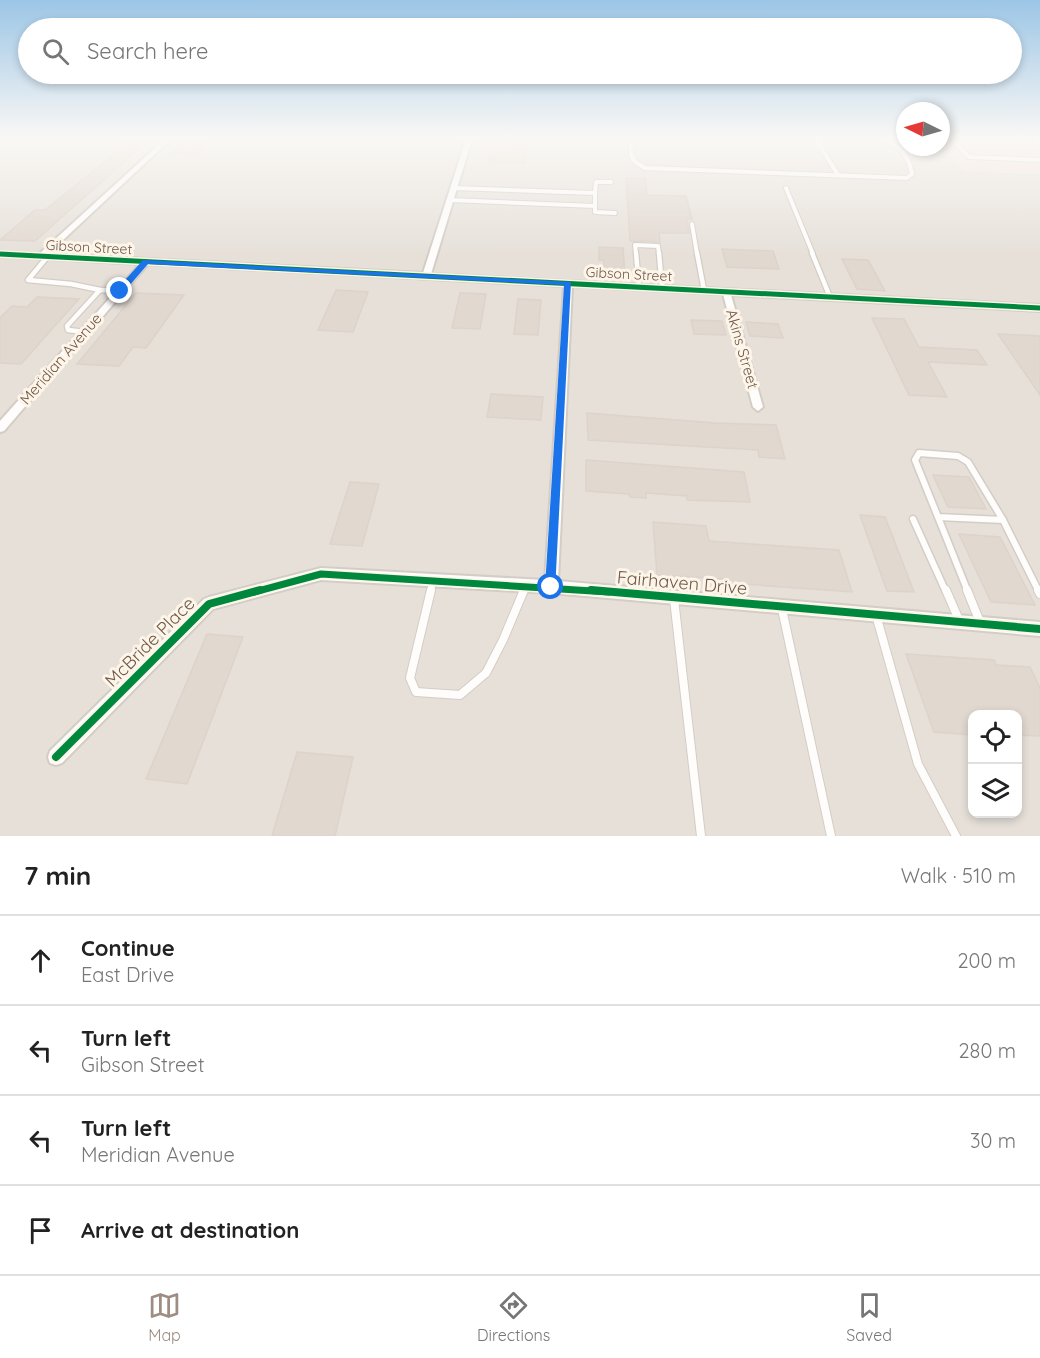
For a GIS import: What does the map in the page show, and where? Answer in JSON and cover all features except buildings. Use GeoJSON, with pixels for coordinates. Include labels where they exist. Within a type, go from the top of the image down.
{"type":"FeatureCollection","features":[{"type":"Feature","properties":{"kind":"street"},"geometry":{"type":"LineString","coordinates":[[45,256],[127,178]]}},
{"type":"Feature","properties":{"kind":"street"},"geometry":{"type":"LineString","coordinates":[[426,276],[457,178]]}},
{"type":"Feature","properties":{"kind":"street","name":"Gibson Street"},"geometry":{"type":"LineString","coordinates":[[0,254],[1040,308]]}},
{"type":"Feature","properties":{"kind":"street","name":"Meridian Avenue"},"geometry":{"type":"LineString","coordinates":[[0,428],[146,261]]}},
{"type":"Feature","properties":{"kind":"street"},"geometry":{"type":"LineString","coordinates":[[551,587],[568,283]]}},
{"type":"Feature","properties":{"kind":"street","name":"Akins Street"},"geometry":{"type":"LineString","coordinates":[[726,291],[758,407]]}},
{"type":"Feature","properties":{"kind":"street","name":"Fairhaven Drive"},"geometry":{"type":"LineString","coordinates":[[321,574],[551,587],[1040,629]]}},
{"type":"Feature","properties":{"kind":"street","name":"McBride Place"},"geometry":{"type":"LineString","coordinates":[[57,758],[209,604],[321,574]]}},
{"type":"Feature","properties":{"kind":"lane"},"geometry":{"type":"LineString","coordinates":[[611,182],[596,182],[595,212],[615,213]]}},
{"type":"Feature","properties":{"kind":"lane"},"geometry":{"type":"LineString","coordinates":[[454,188],[595,193]]}},
{"type":"Feature","properties":{"kind":"lane"},"geometry":{"type":"LineString","coordinates":[[786,188],[830,297]]}},
{"type":"Feature","properties":{"kind":"lane"},"geometry":{"type":"LineString","coordinates":[[450,200],[595,206]]}},
{"type":"Feature","properties":{"kind":"lane"},"geometry":{"type":"LineString","coordinates":[[692,224],[704,290]]}},
{"type":"Feature","properties":{"kind":"lane"},"geometry":{"type":"LineString","coordinates":[[639,287],[635,245],[658,246],[662,288]]}},
{"type":"Feature","properties":{"kind":"lane"},"geometry":{"type":"LineString","coordinates":[[45,256],[28,280],[120,291]]}},
{"type":"Feature","properties":{"kind":"lane"},"geometry":{"type":"LineString","coordinates":[[85,332],[68,330],[67,326],[100,290]]}},
{"type":"Feature","properties":{"kind":"lane"},"geometry":{"type":"LineString","coordinates":[[981,623],[915,460],[919,453],[958,456],[968,462],[1003,520],[1040,594]]}},
{"type":"Feature","properties":{"kind":"lane"},"geometry":{"type":"LineString","coordinates":[[937,517],[1003,520]]}},
{"type":"Feature","properties":{"kind":"lane"},"geometry":{"type":"LineString","coordinates":[[913,519],[960,622]]}},
{"type":"Feature","properties":{"kind":"lane"},"geometry":{"type":"LineString","coordinates":[[434,580],[410,678],[416,692],[460,695],[486,673],[503,640],[525,586]]}},
{"type":"Feature","properties":{"kind":"lane"},"geometry":{"type":"LineString","coordinates":[[674,597],[701,836]]}},
{"type":"Feature","properties":{"kind":"lane"},"geometry":{"type":"LineString","coordinates":[[782,606],[831,836]]}},
{"type":"Feature","properties":{"kind":"lane"},"geometry":{"type":"LineString","coordinates":[[875,614],[918,764],[956,836]]}},
{"type":"Feature","properties":{"kind":"shaded area"},"geometry":{"type":"Polygon","coordinates":[[[0,178],[1040,178],[1040,836],[0,836],[0,178]]]}},
{"type":"Feature","properties":{"kind":"cycle path"},"geometry":{"type":"LineString","coordinates":[[0,254],[1040,308]]}},
{"type":"Feature","properties":{"kind":"cycle path"},"geometry":{"type":"LineString","coordinates":[[56,757],[209,604],[321,574],[551,587],[1040,629]]}},
{"type":"Feature","properties":{"kind":"route"},"geometry":{"type":"LineString","coordinates":[[120,291],[146,261],[568,283],[551,587]]}}]}
